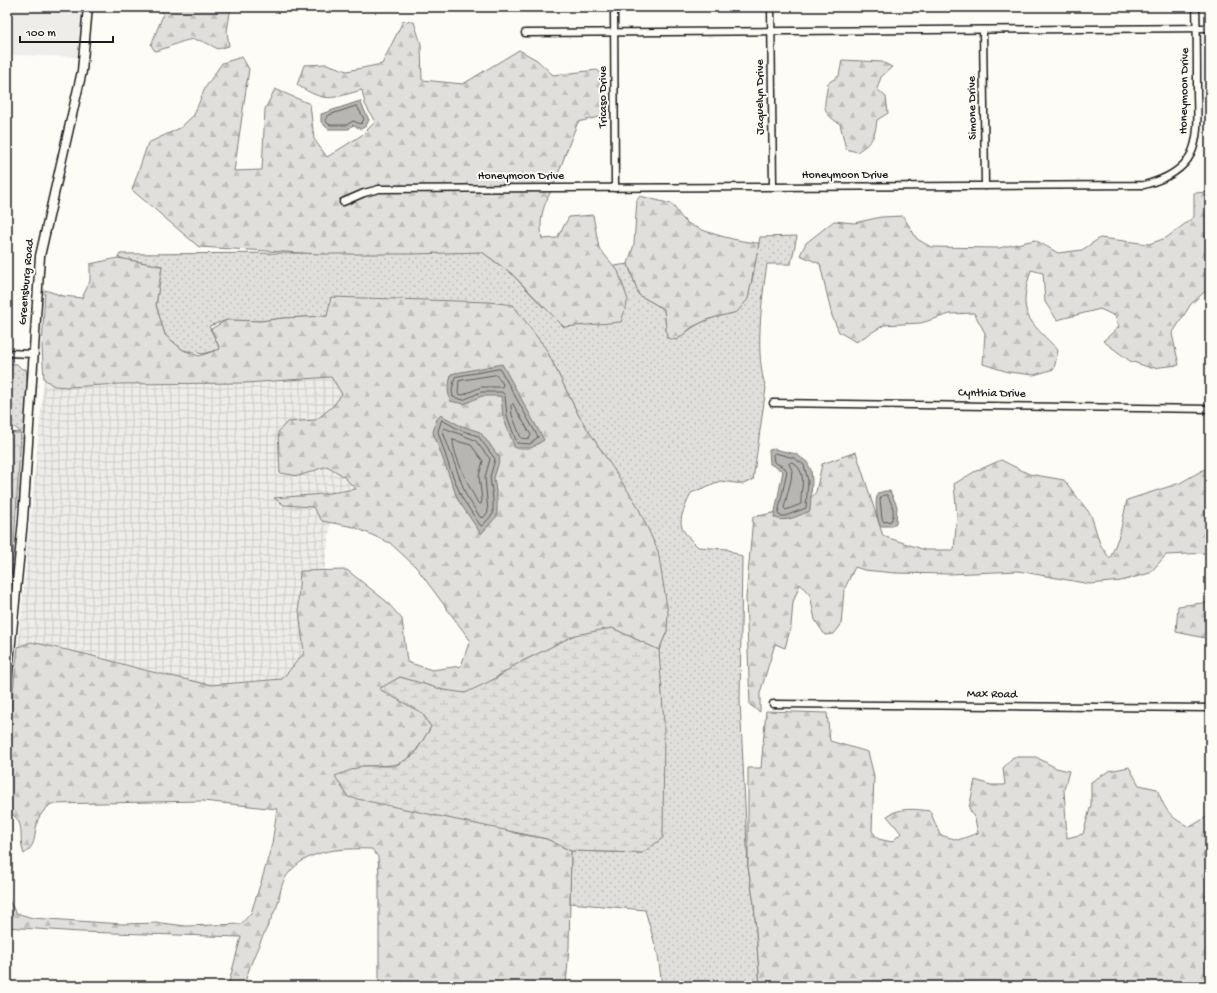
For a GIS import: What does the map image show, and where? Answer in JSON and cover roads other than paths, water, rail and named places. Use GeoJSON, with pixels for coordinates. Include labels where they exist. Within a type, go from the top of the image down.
{"type":"FeatureCollection","features":[{"type":"Feature","properties":{"kind":"main road","name":"Greensburg Road"},"geometry":{"type":"LineString","coordinates":[[7,683],[23,520],[33,354],[42,243],[82,71],[88,7]]}},
{"type":"Feature","properties":{"kind":"street","name":"Tricaso Drive"},"geometry":{"type":"LineString","coordinates":[[614,7],[615,188]]}},
{"type":"Feature","properties":{"kind":"street","name":"Jaquelyn Drive"},"geometry":{"type":"LineString","coordinates":[[771,7],[773,187]]}},
{"type":"Feature","properties":{"kind":"street","name":"Honeymoon Drive"},"geometry":{"type":"LineString","coordinates":[[343,202],[364,193],[379,190],[1139,186],[1159,181],[1173,174],[1190,155],[1195,139],[1196,7]]}},
{"type":"Feature","properties":{"kind":"street"},"geometry":{"type":"LineString","coordinates":[[525,32],[1210,28]]}},
{"type":"Feature","properties":{"kind":"street","name":"Simone Drive"},"geometry":{"type":"LineString","coordinates":[[983,30],[985,186]]}},
{"type":"Feature","properties":{"kind":"street"},"geometry":{"type":"LineString","coordinates":[[7,354],[33,354]]}},
{"type":"Feature","properties":{"kind":"street","name":"Cynthia Drive"},"geometry":{"type":"LineString","coordinates":[[773,403],[1210,409]]}},
{"type":"Feature","properties":{"kind":"street","name":"Max Road"},"geometry":{"type":"LineString","coordinates":[[773,704],[1210,708]]}},
{"type":"Feature","properties":{"kind":"water"},"geometry":{"type":"Polygon","coordinates":[[[360,101],[369,120],[366,126],[361,129],[353,125],[349,129],[328,129],[321,122],[321,114],[360,101]]]}},
{"type":"Feature","properties":{"kind":"water"},"geometry":{"type":"Polygon","coordinates":[[[502,364],[544,440],[531,448],[515,448],[503,417],[501,396],[482,396],[464,404],[450,401],[448,390],[451,374],[502,364]]]}},
{"type":"Feature","properties":{"kind":"water"},"geometry":{"type":"Polygon","coordinates":[[[441,415],[459,425],[480,432],[500,458],[494,478],[497,498],[497,516],[481,534],[458,500],[433,432],[437,419],[441,415]]]}},
{"type":"Feature","properties":{"kind":"water"},"geometry":{"type":"Polygon","coordinates":[[[774,449],[796,454],[807,462],[811,470],[812,481],[810,511],[797,517],[783,520],[774,517],[783,471],[770,464],[769,450],[774,449]]]}},
{"type":"Feature","properties":{"kind":"water"},"geometry":{"type":"Polygon","coordinates":[[[890,491],[897,506],[896,523],[892,526],[880,526],[876,510],[878,493],[890,491]]]}}]}
